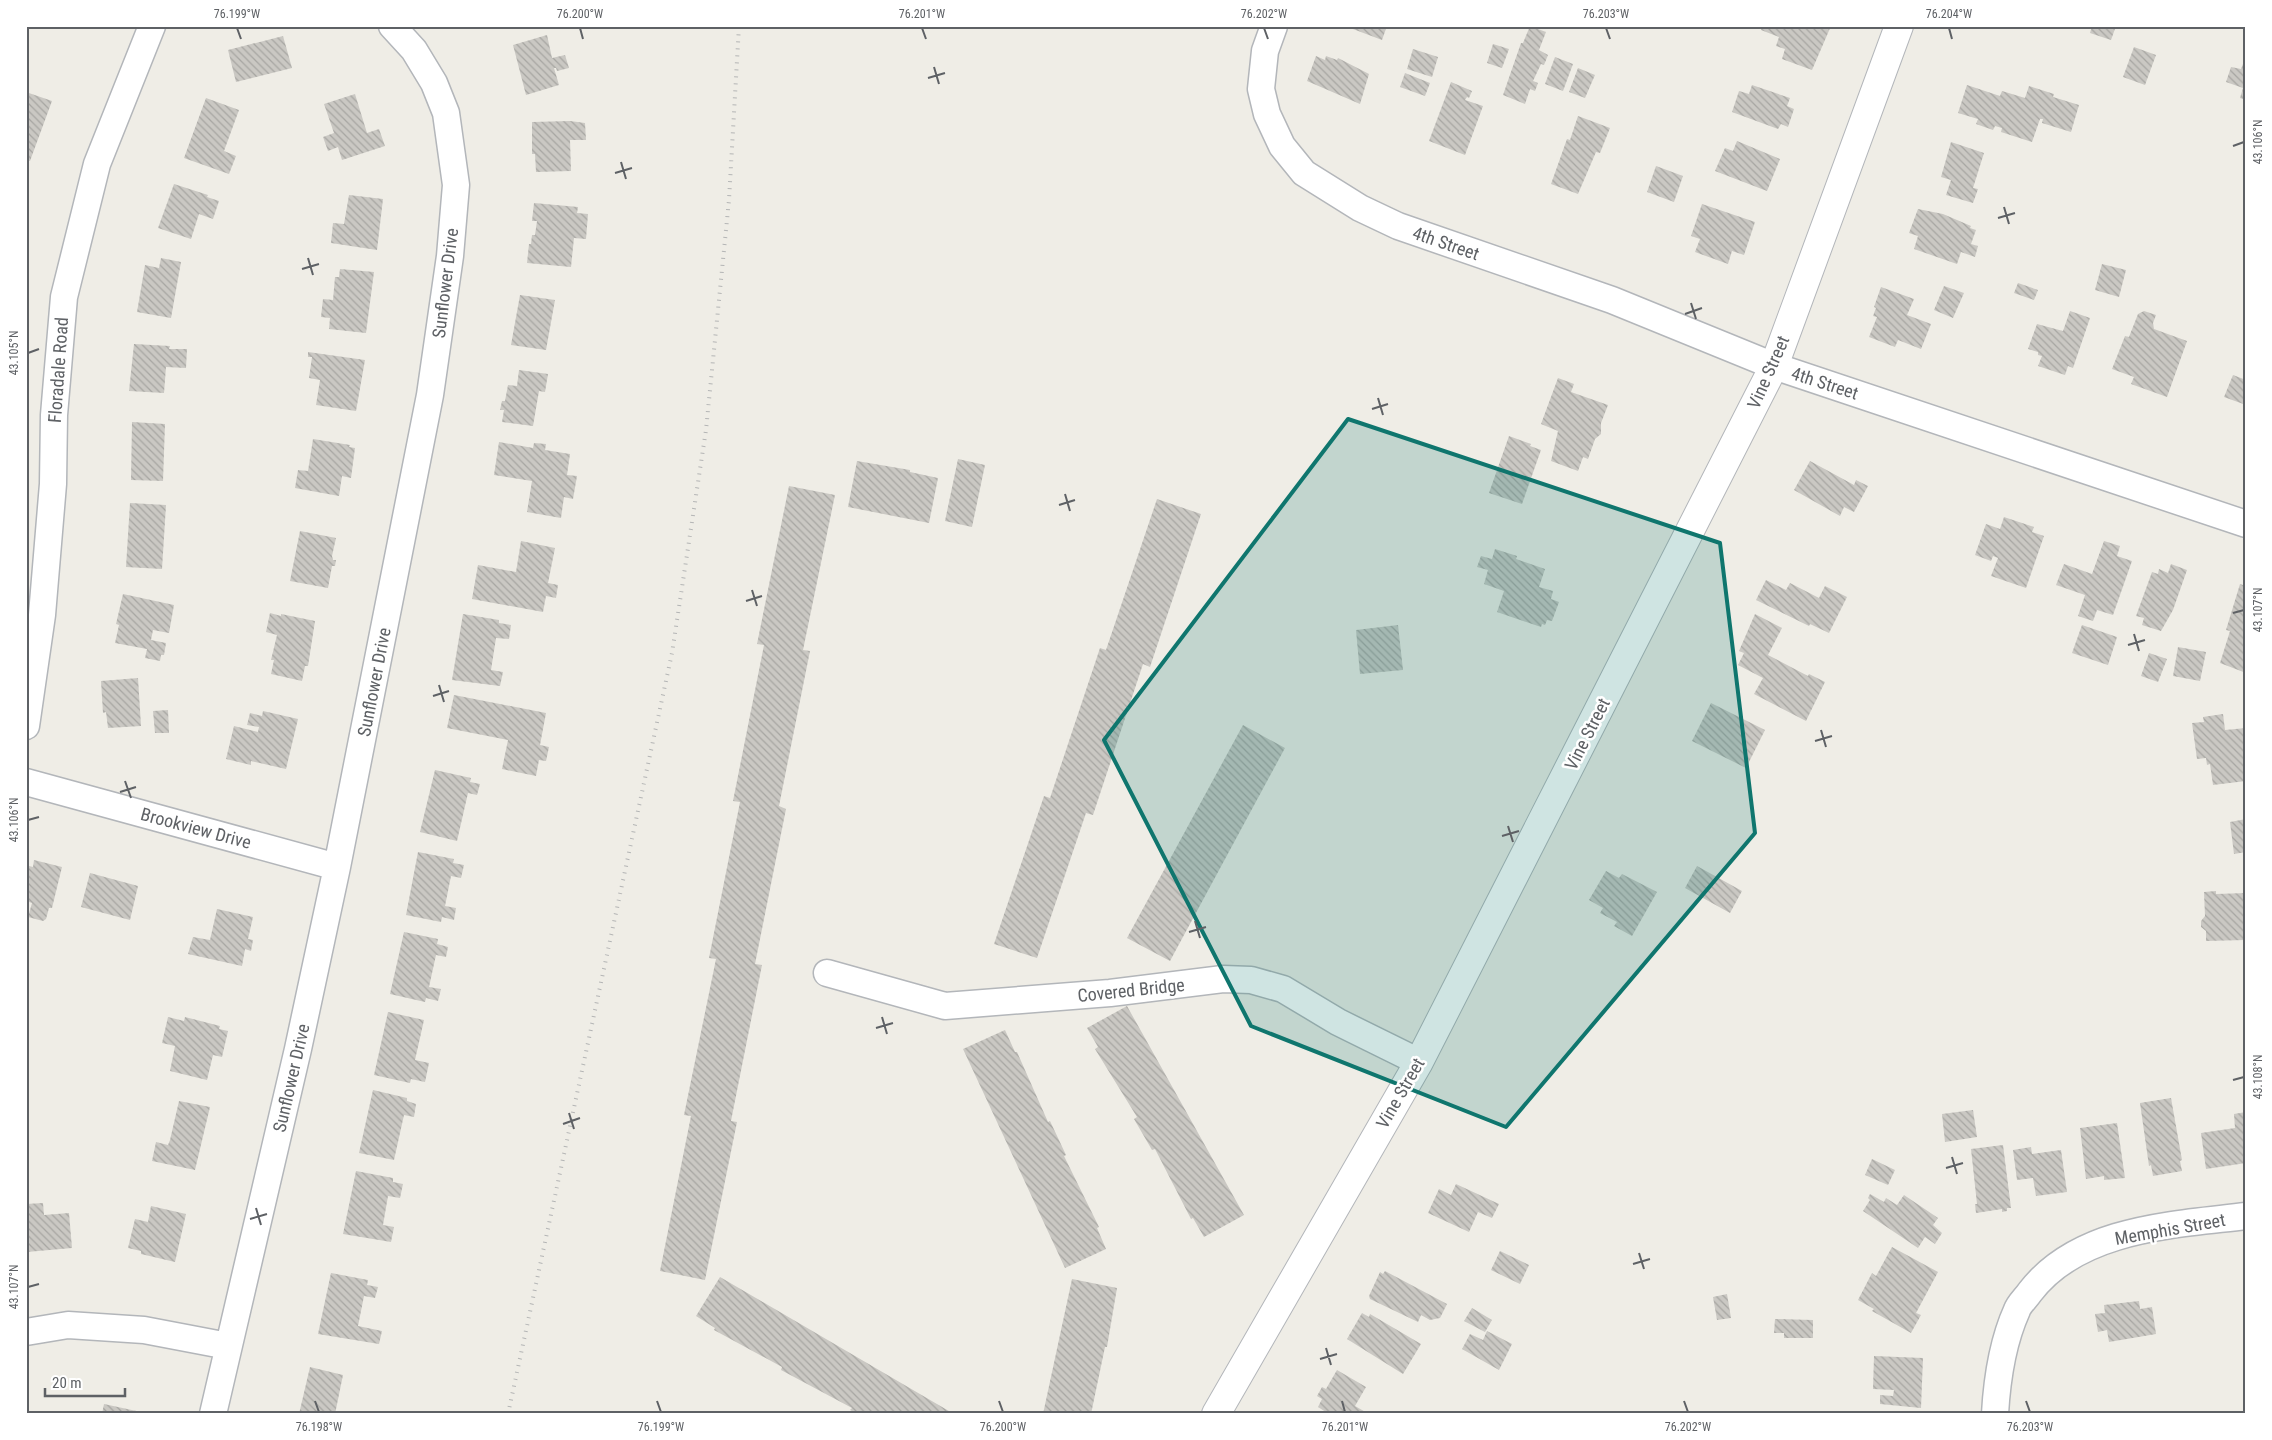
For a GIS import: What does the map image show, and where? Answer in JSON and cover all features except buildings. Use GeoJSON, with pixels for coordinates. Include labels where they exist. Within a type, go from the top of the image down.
{"type":"FeatureCollection","features":[{"type":"Feature","properties":{"kind":"street","name":"Floradale Road"},"geometry":{"type":"LineString","coordinates":[[26,726],[42,615],[53,484],[54,415],[64,297],[97,164],[152,26]]}},
{"type":"Feature","properties":{"kind":"street","name":"Sunflower Drive"},"geometry":{"type":"LineString","coordinates":[[213,1414],[298,1048],[337,867],[430,395],[450,256],[456,186],[446,113],[434,83],[414,50],[392,26]]}},
{"type":"Feature","properties":{"kind":"street","name":"4th Street"},"geometry":{"type":"LineString","coordinates":[[1274,26],[1265,51],[1261,89],[1267,114],[1282,146],[1304,173],[1360,208],[1398,226],[1612,300],[1774,366],[2246,524]]}},
{"type":"Feature","properties":{"kind":"street","name":"Vine Street"},"geometry":{"type":"LineString","coordinates":[[1220,1412],[1419,1062],[1774,366],[1898,26]]}},
{"type":"Feature","properties":{"kind":"street","name":"Brookview Drive"},"geometry":{"type":"LineString","coordinates":[[26,782],[337,867]]}},
{"type":"Feature","properties":{"kind":"street","name":"Covered Bridge"},"geometry":{"type":"LineString","coordinates":[[827,973],[945,1006],[1110,993],[1222,980],[1251,980],[1283,989],[1338,1022],[1419,1062]]}},
{"type":"Feature","properties":{"kind":"street","name":"Memphis Street"},"geometry":{"type":"LineString","coordinates":[[1995,1414],[1997,1372],[2017,1309],[2042,1277],[2065,1260],[2105,1240],[2156,1228],[2246,1216]]}},
{"type":"Feature","properties":{"kind":"street"},"geometry":{"type":"LineString","coordinates":[[26,1332],[68,1325],[135,1329],[228,1346]]}},
{"type":"Feature","properties":{"kind":"highlighted area"},"geometry":{"type":"Polygon","coordinates":[[[1348,419],[1720,543],[1755,833],[1506,1127],[1251,1026],[1104,740],[1348,419]]]}},
{"type":"Feature","properties":{"kind":"railway"},"geometry":{"type":"LineString","coordinates":[[508,1414],[672,653],[706,430],[729,200],[739,26]]}}]}
